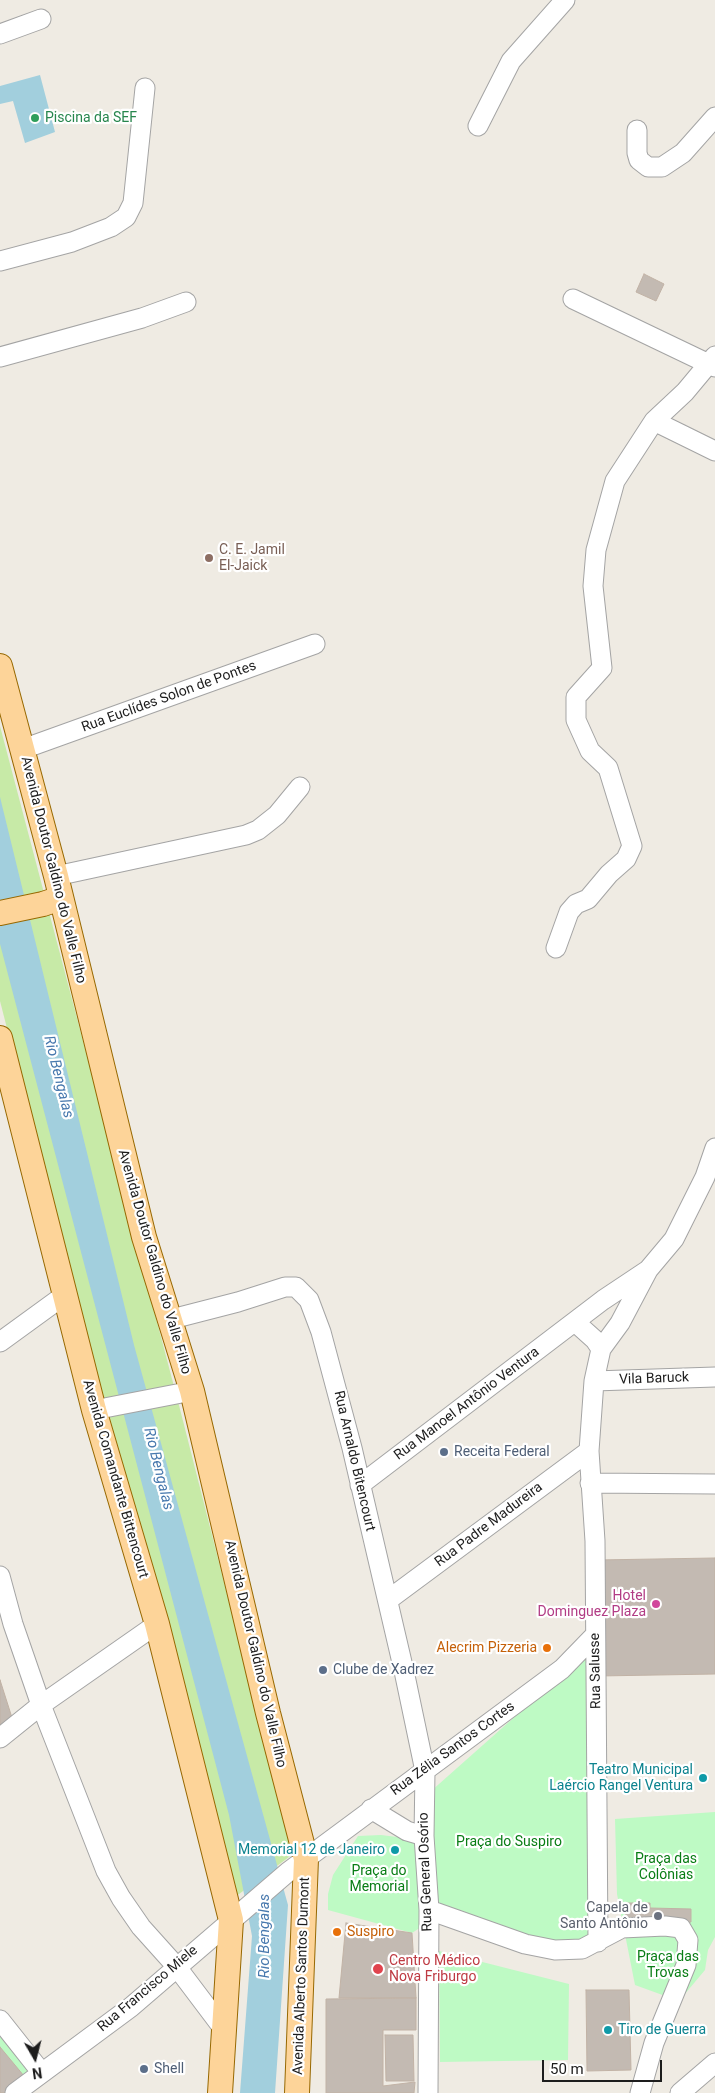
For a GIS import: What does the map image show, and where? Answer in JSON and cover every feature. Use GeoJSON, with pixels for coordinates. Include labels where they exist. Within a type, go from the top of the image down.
{"type":"FeatureCollection","features":[{"type":"Feature","properties":{"kind":"main road","name":"Avenida Doutor Galdino do Valle Filho"},"geometry":{"type":"LineString","coordinates":[[0,666],[23,749],[53,893],[144,1237],[168,1320],[192,1391],[268,1713],[297,1866]]}},
{"type":"Feature","properties":{"kind":"main road"},"geometry":{"type":"LineString","coordinates":[[0,913],[53,893]]}},
{"type":"Feature","properties":{"kind":"main road","name":"Avenida Comandante Bittencourt"},"geometry":{"type":"LineString","coordinates":[[0,1038],[94,1410],[237,1915],[220,2093]]}},
{"type":"Feature","properties":{"kind":"main road","name":"Avenida Alberto Santos Dumont"},"geometry":{"type":"LineString","coordinates":[[297,1866],[297,2093]]}},
{"type":"Feature","properties":{"kind":"street"},"geometry":{"type":"LineString","coordinates":[[478,126],[511,61],[566,0]]}},
{"type":"Feature","properties":{"kind":"street"},"geometry":{"type":"LineString","coordinates":[[0,34],[41,19]]}},
{"type":"Feature","properties":{"kind":"street"},"geometry":{"type":"LineString","coordinates":[[0,261],[72,242],[112,227],[126,218],[133,203],[145,88]]}},
{"type":"Feature","properties":{"kind":"street"},"geometry":{"type":"LineString","coordinates":[[637,130],[637,153],[639,160],[648,167],[662,167],[683,153],[715,117]]}},
{"type":"Feature","properties":{"kind":"street"},"geometry":{"type":"LineString","coordinates":[[556,948],[569,912],[576,904],[588,899],[609,874],[626,859],[632,846],[608,768],[590,751],[576,720],[576,697],[602,668],[593,586],[596,550],[615,481],[654,421],[713,362],[572,299]]}},
{"type":"Feature","properties":{"kind":"street"},"geometry":{"type":"LineString","coordinates":[[0,357],[142,318],[186,302]]}},
{"type":"Feature","properties":{"kind":"street"},"geometry":{"type":"LineString","coordinates":[[654,421],[715,451]]}},
{"type":"Feature","properties":{"kind":"street","name":"Rua Euclídes Solon de Pontes"},"geometry":{"type":"LineString","coordinates":[[23,749],[315,644]]}},
{"type":"Feature","properties":{"kind":"street"},"geometry":{"type":"LineString","coordinates":[[53,893],[258,830],[277,815],[300,787]]}},
{"type":"Feature","properties":{"kind":"street"},"geometry":{"type":"LineString","coordinates":[[575,1322],[596,1340],[601,1349],[620,1323],[648,1270],[674,1239],[702,1184],[715,1148]]}},
{"type":"Feature","properties":{"kind":"street","name":"Rua Manoel Antônio Ventura"},"geometry":{"type":"LineString","coordinates":[[360,1485],[603,1300],[648,1270]]}},
{"type":"Feature","properties":{"kind":"street","name":"Rua Arnaldo Bitencourt"},"geometry":{"type":"LineString","coordinates":[[168,1320],[238,1302],[285,1287],[296,1287],[303,1293],[314,1312],[342,1408],[388,1600],[425,1771]]}},
{"type":"Feature","properties":{"kind":"street"},"geometry":{"type":"LineString","coordinates":[[0,1342],[66,1294]]}},
{"type":"Feature","properties":{"kind":"street","name":"Rua Salusse"},"geometry":{"type":"LineString","coordinates":[[598,1942],[595,1541],[589,1451],[594,1381],[601,1349]]}},
{"type":"Feature","properties":{"kind":"street","name":"Vila Baruck"},"geometry":{"type":"LineString","coordinates":[[594,1381],[715,1377]]}},
{"type":"Feature","properties":{"kind":"street"},"geometry":{"type":"LineString","coordinates":[[94,1410],[192,1391]]}},
{"type":"Feature","properties":{"kind":"street","name":"Rua Padre Madureira"},"geometry":{"type":"LineString","coordinates":[[388,1600],[589,1451]]}},
{"type":"Feature","properties":{"kind":"street"},"geometry":{"type":"LineString","coordinates":[[590,1483],[715,1484]]}},
{"type":"Feature","properties":{"kind":"street"},"geometry":{"type":"LineString","coordinates":[[0,1576],[13,1624],[41,1705],[106,1871],[141,1928],[176,1966],[225,2031]]}},
{"type":"Feature","properties":{"kind":"street"},"geometry":{"type":"LineString","coordinates":[[0,1738],[41,1705],[156,1624]]}},
{"type":"Feature","properties":{"kind":"street","name":"Rua Zélia Santos Cortes"},"geometry":{"type":"LineString","coordinates":[[297,1866],[562,1669],[595,1635]]}},
{"type":"Feature","properties":{"kind":"street","name":"Rua General Osório"},"geometry":{"type":"LineString","coordinates":[[425,1771],[424,1836],[429,1910],[428,2093]]}},
{"type":"Feature","properties":{"kind":"street"},"geometry":{"type":"LineString","coordinates":[[372,1809],[407,1831],[424,1836]]}},
{"type":"Feature","properties":{"kind":"street","name":"Rua Francisco Miele"},"geometry":{"type":"LineString","coordinates":[[15,2093],[131,2007],[176,1966],[297,1866]]}},
{"type":"Feature","properties":{"kind":"street"},"geometry":{"type":"LineString","coordinates":[[429,1910],[525,1944],[555,1950],[582,1949],[622,1928],[671,1926],[681,1928],[686,1933],[688,1946],[686,1965],[654,2043],[640,2093]]}},
{"type":"Feature","properties":{"kind":"street"},"geometry":{"type":"LineString","coordinates":[[0,2020],[42,2073]]}},
{"type":"Feature","properties":{"kind":"street"},"geometry":{"type":"LineString","coordinates":[[680,2093],[715,2063]]}},
{"type":"Feature","properties":{"kind":"green space"},"geometry":{"type":"Polygon","coordinates":[[[0,726],[181,1413],[293,1854],[235,1897],[109,1426],[0,1001],[0,726]]]}},
{"type":"Feature","properties":{"kind":"green space","name":"Praça do Suspiro"},"geometry":{"type":"Polygon","coordinates":[[[590,1650],[594,1940],[571,1945],[530,1940],[431,1908],[430,1792],[590,1650]]]}},
{"type":"Feature","properties":{"kind":"green space","name":"Praça das Colônias"},"geometry":{"type":"Polygon","coordinates":[[[715,1812],[715,1937],[708,1950],[705,1970],[679,2001],[635,1985],[617,1894],[615,1819],[715,1812]]]}},
{"type":"Feature","properties":{"kind":"green space","name":"Praça do Memorial"},"geometry":{"type":"Polygon","coordinates":[[[381,1835],[397,1837],[420,1844],[421,1927],[412,1933],[328,1910],[328,1894],[333,1875],[358,1836],[381,1835]]]}},
{"type":"Feature","properties":{"kind":"green space"},"geometry":{"type":"Polygon","coordinates":[[[439,1951],[569,1984],[568,2060],[440,2062],[439,1951]]]}},
{"type":"Feature","properties":{"kind":"green space"},"geometry":{"type":"Polygon","coordinates":[[[0,2020],[42,2073],[0,2093],[0,2020]]]}},
{"type":"Feature","properties":{"kind":"water","name":"Piscina da SEF"},"geometry":{"type":"Polygon","coordinates":[[[40,75],[55,132],[25,143],[13,101],[0,104],[0,86],[40,75]]]}},
{"type":"Feature","properties":{"kind":"water","name":"Rio Bengalas"},"geometry":{"type":"Polygon","coordinates":[[[0,797],[134,1345],[288,1905],[275,2093],[240,2093],[252,1936],[229,1815],[0,944],[0,797]]]}},
{"type":"Feature","properties":{"kind":"building"},"geometry":{"type":"Polygon","coordinates":[[[644,274],[664,284],[656,301],[636,292],[644,274]]]}},
{"type":"Feature","properties":{"kind":"building","name":"Hotel Dominguez Plaza"},"geometry":{"type":"Polygon","coordinates":[[[715,1558],[715,1674],[598,1676],[597,1560],[715,1558]]]}},
{"type":"Feature","properties":{"kind":"building"},"geometry":{"type":"Polygon","coordinates":[[[0,1680],[14,1724],[0,1735],[0,1680]]]}},
{"type":"Feature","properties":{"kind":"building","name":"Capela de Santo Antônio"},"geometry":{"type":"Polygon","coordinates":[[[626,1903],[650,1903],[650,1908],[691,1909],[691,1922],[625,1925],[626,1903]]]}},
{"type":"Feature","properties":{"kind":"building","name":"Centro Médico Nova Friburgo"},"geometry":{"type":"Polygon","coordinates":[[[346,1923],[412,1933],[416,1998],[339,1998],[346,1923]]]}},
{"type":"Feature","properties":{"kind":"building","name":"Tiro de Guerra"},"geometry":{"type":"Polygon","coordinates":[[[586,1990],[629,1990],[631,2070],[587,2071],[586,1990]]]}},
{"type":"Feature","properties":{"kind":"building"},"geometry":{"type":"Polygon","coordinates":[[[416,1998],[416,2030],[383,2030],[383,2086],[415,2082],[414,2093],[326,2093],[326,1999],[416,1998]]]}},
{"type":"Feature","properties":{"kind":"building"},"geometry":{"type":"Polygon","coordinates":[[[385,2035],[413,2035],[414,2081],[386,2081],[385,2035]]]}},
{"type":"Feature","properties":{"kind":"building"},"geometry":{"type":"Polygon","coordinates":[[[0,2047],[29,2082],[15,2093],[0,2093],[0,2047]]]}},
{"type":"Feature","properties":{"kind":"place","name":"Piscina da SEF"},"geometry":{"type":"Point","coordinates":[35,118]}},
{"type":"Feature","properties":{"kind":"place","name":"C. E. Jamil El-Jaick"},"geometry":{"type":"Point","coordinates":[209,558]}},
{"type":"Feature","properties":{"kind":"place","name":"Receita Federal"},"geometry":{"type":"Point","coordinates":[444,1452]}},
{"type":"Feature","properties":{"kind":"place","name":"Hotel Dominguez Plaza"},"geometry":{"type":"Point","coordinates":[656,1604]}},
{"type":"Feature","properties":{"kind":"place","name":"Alecrim Pizzeria"},"geometry":{"type":"Point","coordinates":[547,1648]}},
{"type":"Feature","properties":{"kind":"place","name":"Clube de Xadrez"},"geometry":{"type":"Point","coordinates":[323,1670]}},
{"type":"Feature","properties":{"kind":"place","name":"Teatro Municipal Laércio Rangel Ventura"},"geometry":{"type":"Point","coordinates":[703,1778]}},
{"type":"Feature","properties":{"kind":"place","name":"Memorial 12 de Janeiro"},"geometry":{"type":"Point","coordinates":[395,1850]}},
{"type":"Feature","properties":{"kind":"place","name":"Capela de Santo Antônio"},"geometry":{"type":"Point","coordinates":[658,1916]}},
{"type":"Feature","properties":{"kind":"place","name":"Suspiro"},"geometry":{"type":"Point","coordinates":[337,1932]}},
{"type":"Feature","properties":{"kind":"place","name":"Centro Médico Nova Friburgo"},"geometry":{"type":"Point","coordinates":[378,1969]}},
{"type":"Feature","properties":{"kind":"place","name":"Tiro de Guerra"},"geometry":{"type":"Point","coordinates":[608,2030]}},
{"type":"Feature","properties":{"kind":"place","name":"Shell"},"geometry":{"type":"Point","coordinates":[144,2069]}},
{"type":"Feature","properties":{"kind":"park label","name":"Praça das Trovas"},"geometry":{"type":"Point","coordinates":[668,1965]}}]}
